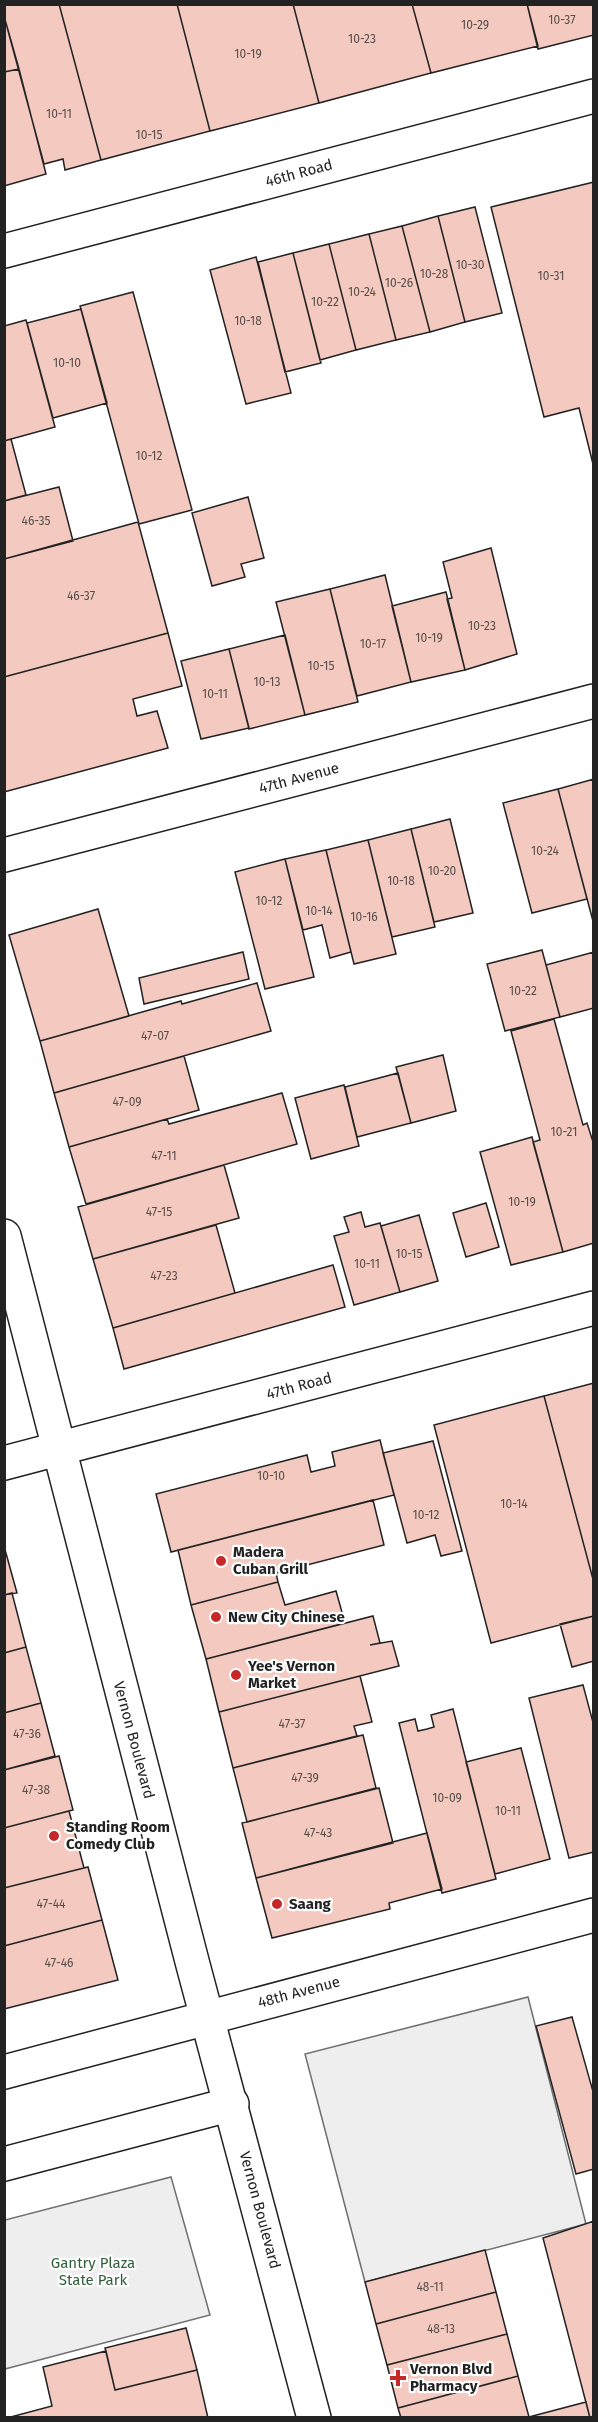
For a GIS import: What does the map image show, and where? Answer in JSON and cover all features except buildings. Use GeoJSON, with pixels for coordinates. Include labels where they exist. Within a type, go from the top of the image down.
{"type":"FeatureCollection","features":[{"type":"Feature","properties":{"kind":"street","name":"46th Road"},"geometry":{"type":"LineString","coordinates":[[4,251],[594,96]]}},
{"type":"Feature","properties":{"kind":"street","name":"47th Avenue"},"geometry":{"type":"LineString","coordinates":[[4,855],[594,701]]}},
{"type":"Feature","properties":{"kind":"street","name":"Vernon Boulevard"},"geometry":{"type":"LineString","coordinates":[[4,1236],[314,2418]]}},
{"type":"Feature","properties":{"kind":"street","name":"47th Road"},"geometry":{"type":"LineString","coordinates":[[4,1463],[594,1308]]}},
{"type":"Feature","properties":{"kind":"street","name":"48th Avenue"},"geometry":{"type":"LineString","coordinates":[[4,2072],[594,1915]]}},
{"type":"Feature","properties":{"kind":"street"},"geometry":{"type":"LineString","coordinates":[[4,2164],[232,2104]]}},
{"type":"Feature","properties":{"kind":"green space"},"geometry":{"type":"Polygon","coordinates":[[[528,1997],[586,2224],[365,2282],[305,2054],[528,1997]]]}},
{"type":"Feature","properties":{"kind":"green space","name":"Gantry Plaza State Park"},"geometry":{"type":"Polygon","coordinates":[[[171,2177],[210,2315],[5,2369],[5,2220],[171,2177]]]}},
{"type":"Feature","properties":{"kind":"place","name":"Madera Cuban Grill"},"geometry":{"type":"Point","coordinates":[221,1561]}},
{"type":"Feature","properties":{"kind":"place","name":"New City Chinese"},"geometry":{"type":"Point","coordinates":[216,1617]}},
{"type":"Feature","properties":{"kind":"place","name":"Yee's Vernon Market"},"geometry":{"type":"Point","coordinates":[236,1675]}},
{"type":"Feature","properties":{"kind":"place","name":"Standing Room Comedy Club"},"geometry":{"type":"Point","coordinates":[54,1836]}},
{"type":"Feature","properties":{"kind":"place","name":"Saang"},"geometry":{"type":"Point","coordinates":[277,1904]}},
{"type":"Feature","properties":{"kind":"place","name":"Vernon Blvd Pharmacy"},"geometry":{"type":"Point","coordinates":[398,2378]}}]}
